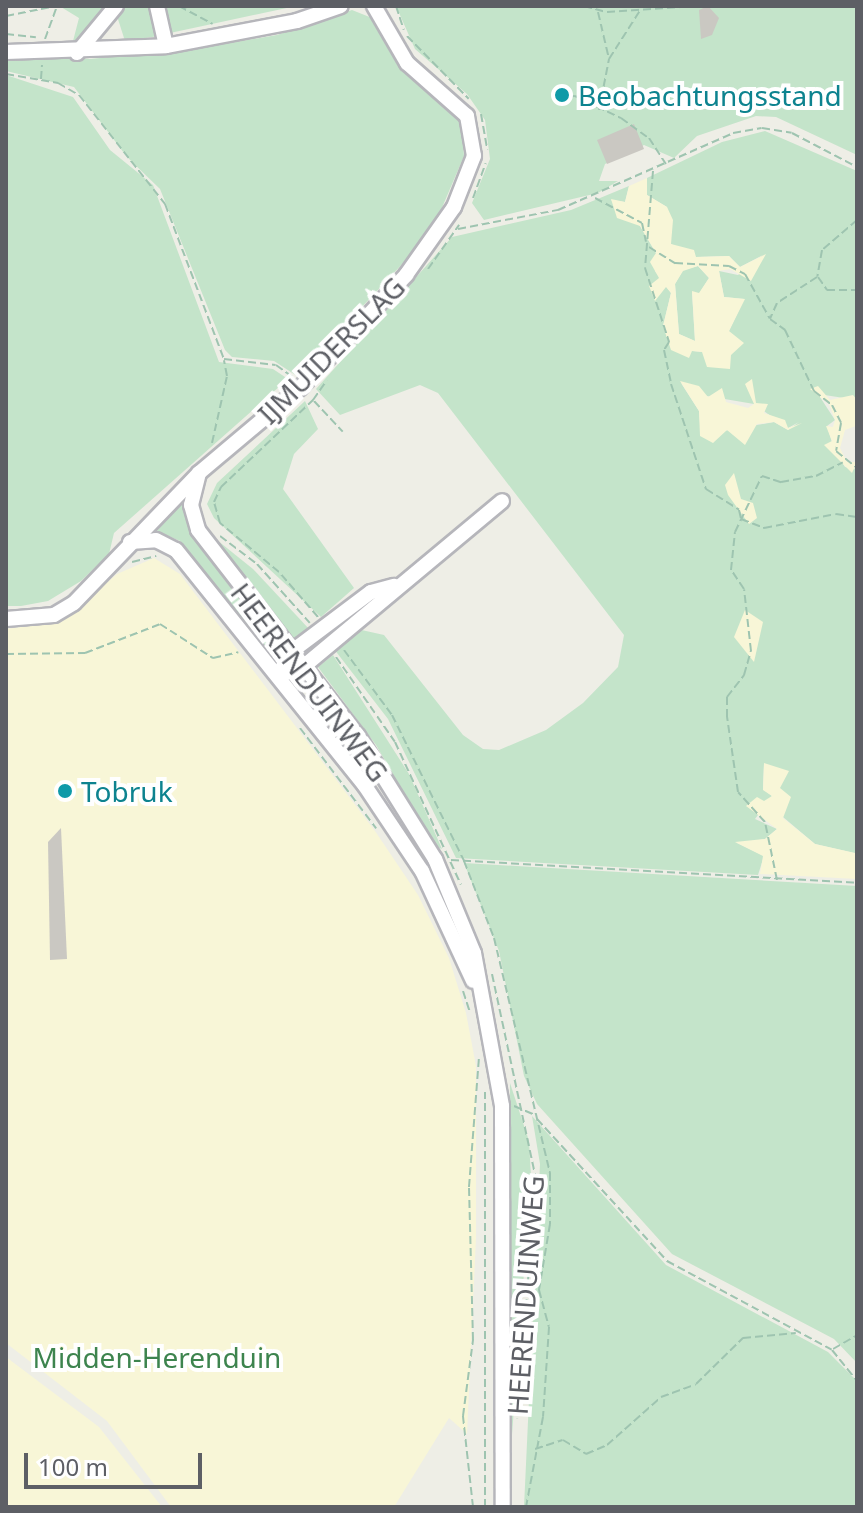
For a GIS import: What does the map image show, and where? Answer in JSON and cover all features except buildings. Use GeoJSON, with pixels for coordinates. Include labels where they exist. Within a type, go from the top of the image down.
{"type":"FeatureCollection","features":[{"type":"Feature","properties":{"kind":"street"},"geometry":{"type":"LineString","coordinates":[[77,53],[116,6]]}},
{"type":"Feature","properties":{"kind":"street"},"geometry":{"type":"LineString","coordinates":[[157,6],[166,46]]}},
{"type":"Feature","properties":{"kind":"street"},"geometry":{"type":"LineString","coordinates":[[6,52],[44,44],[77,53],[166,46],[235,35],[341,6]]}},
{"type":"Feature","properties":{"kind":"street","name":"IJMUIDERSLAG"},"geometry":{"type":"LineString","coordinates":[[6,619],[54,615],[74,603],[199,473],[301,387],[440,230],[465,184],[474,134],[450,98],[402,57],[374,6]]}},
{"type":"Feature","properties":{"kind":"street","name":"HEERENDUINWEG"},"geometry":{"type":"LineString","coordinates":[[199,473],[191,505],[198,530],[358,736],[435,859],[474,953],[498,1072],[505,1187],[503,1507]]}},
{"type":"Feature","properties":{"kind":"street"},"geometry":{"type":"LineString","coordinates":[[278,676],[303,667],[394,586],[502,501]]}},
{"type":"Feature","properties":{"kind":"street","name":"HEERENDUINWEG"},"geometry":{"type":"LineString","coordinates":[[130,542],[156,540],[176,550],[383,810],[422,871],[463,954],[498,1072]]}},
{"type":"Feature","properties":{"kind":"street"},"geometry":{"type":"LineString","coordinates":[[278,676],[291,652],[371,592],[394,586]]}},
{"type":"Feature","properties":{"kind":"path"},"geometry":{"type":"LineString","coordinates":[[6,16],[57,6],[44,44],[41,80]]}},
{"type":"Feature","properties":{"kind":"path"},"geometry":{"type":"LineString","coordinates":[[179,6],[235,35]]}},
{"type":"Feature","properties":{"kind":"path"},"geometry":{"type":"LineString","coordinates":[[396,6],[406,33],[427,62],[455,82],[485,120],[485,175],[471,202]]}},
{"type":"Feature","properties":{"kind":"path"},"geometry":{"type":"LineString","coordinates":[[584,6],[597,10],[696,6]]}},
{"type":"Feature","properties":{"kind":"path"},"geometry":{"type":"LineString","coordinates":[[591,6],[597,10],[609,59]]}},
{"type":"Feature","properties":{"kind":"path"},"geometry":{"type":"LineString","coordinates":[[599,111],[609,59],[641,9]]}},
{"type":"Feature","properties":{"kind":"path"},"geometry":{"type":"LineString","coordinates":[[6,34],[44,44]]}},
{"type":"Feature","properties":{"kind":"path"},"geometry":{"type":"LineString","coordinates":[[6,74],[41,80],[79,95],[121,157],[153,185],[224,359],[227,376],[212,449]]}},
{"type":"Feature","properties":{"kind":"path"},"geometry":{"type":"LineString","coordinates":[[556,98],[575,96],[649,138],[666,165]]}},
{"type":"Feature","properties":{"kind":"path"},"geometry":{"type":"LineString","coordinates":[[440,230],[457,229],[594,197],[733,133],[762,128],[792,133],[857,167]]}},
{"type":"Feature","properties":{"kind":"path"},"geometry":{"type":"LineString","coordinates":[[653,171],[645,268],[669,342],[664,350],[684,432],[706,489],[739,510],[741,519]]}},
{"type":"Feature","properties":{"kind":"path"},"geometry":{"type":"LineString","coordinates":[[594,197],[642,223],[647,247],[675,263],[729,266],[745,274],[770,319],[785,330],[814,391],[832,405],[841,423],[836,451],[843,462],[857,468]]}},
{"type":"Feature","properties":{"kind":"path"},"geometry":{"type":"LineString","coordinates":[[421,278],[464,215]]}},
{"type":"Feature","properties":{"kind":"path"},"geometry":{"type":"LineString","coordinates":[[770,319],[777,303],[817,275],[822,250],[857,220]]}},
{"type":"Feature","properties":{"kind":"path"},"geometry":{"type":"LineString","coordinates":[[817,275],[827,290],[857,290]]}},
{"type":"Feature","properties":{"kind":"path"},"geometry":{"type":"LineString","coordinates":[[224,359],[276,365],[293,377]]}},
{"type":"Feature","properties":{"kind":"path"},"geometry":{"type":"LineString","coordinates":[[329,377],[313,400],[343,432]]}},
{"type":"Feature","properties":{"kind":"path"},"geometry":{"type":"LineString","coordinates":[[777,880],[765,822],[738,792],[727,697],[744,675],[751,651],[744,589],[731,570],[741,519],[762,476],[781,482],[816,476],[843,462]]}},
{"type":"Feature","properties":{"kind":"path"},"geometry":{"type":"LineString","coordinates":[[741,519],[764,528],[856,516]]}},
{"type":"Feature","properties":{"kind":"path","name":"HEERENDUINWEG"},"geometry":{"type":"LineString","coordinates":[[211,528],[257,564],[317,633]]}},
{"type":"Feature","properties":{"kind":"path"},"geometry":{"type":"LineString","coordinates":[[129,564],[162,557]]}},
{"type":"Feature","properties":{"kind":"path"},"geometry":{"type":"LineString","coordinates":[[6,654],[85,653],[160,624],[213,658],[241,650]]}},
{"type":"Feature","properties":{"kind":"path","name":"HEERENDUINWEG"},"geometry":{"type":"LineString","coordinates":[[232,639],[250,661]]}},
{"type":"Feature","properties":{"kind":"path","name":"HEERENDUINWEG"},"geometry":{"type":"LineString","coordinates":[[328,646],[395,742],[451,860],[466,899]]}},
{"type":"Feature","properties":{"kind":"path","name":"HEERENDUINWEG"},"geometry":{"type":"LineString","coordinates":[[296,722],[379,831]]}},
{"type":"Feature","properties":{"kind":"path"},"geometry":{"type":"LineString","coordinates":[[451,860],[857,883]]}},
{"type":"Feature","properties":{"kind":"path"},"geometry":{"type":"LineString","coordinates":[[464,861],[494,938],[550,1173],[550,1224],[539,1290],[549,1327],[545,1387],[526,1507]]}},
{"type":"Feature","properties":{"kind":"path","name":"HEERENDUINWEG"},"geometry":{"type":"LineString","coordinates":[[491,971],[528,1119],[536,1179],[516,1431]]}},
{"type":"Feature","properties":{"kind":"path"},"geometry":{"type":"LineString","coordinates":[[473,1507],[463,1416],[473,1340],[469,1187],[480,1050]]}},
{"type":"Feature","properties":{"kind":"path","name":"HEERENDUINWEG"},"geometry":{"type":"LineString","coordinates":[[485,1105],[485,1507]]}},
{"type":"Feature","properties":{"kind":"path"},"geometry":{"type":"LineString","coordinates":[[535,1117],[667,1261],[832,1350],[857,1381]]}},
{"type":"Feature","properties":{"kind":"path"},"geometry":{"type":"LineString","coordinates":[[534,1450],[563,1440],[586,1454],[607,1445],[661,1397],[696,1384],[743,1338],[798,1332]]}},
{"type":"Feature","properties":{"kind":"path"},"geometry":{"type":"LineString","coordinates":[[832,1350],[857,1335]]}},
{"type":"Feature","properties":{"kind":"green space"},"geometry":{"type":"Polygon","coordinates":[[[111,6],[87,36],[73,41],[79,18],[61,7],[111,6]]]}},
{"type":"Feature","properties":{"kind":"green space"},"geometry":{"type":"Polygon","coordinates":[[[153,6],[159,36],[125,41],[116,13],[122,7],[153,6]]]}},
{"type":"Feature","properties":{"kind":"green space"},"geometry":{"type":"Polygon","coordinates":[[[162,6],[296,6],[170,33],[162,6]]]}},
{"type":"Feature","properties":{"kind":"green space"},"geometry":{"type":"Polygon","coordinates":[[[396,6],[857,6],[857,155],[776,117],[756,116],[697,136],[674,158],[644,145],[605,164],[599,181],[618,181],[598,193],[484,220],[472,203],[490,159],[485,120],[467,94],[415,49],[396,6]]]}},
{"type":"Feature","properties":{"kind":"green space"},"geometry":{"type":"Polygon","coordinates":[[[352,10],[377,20],[406,74],[462,124],[464,156],[441,210],[406,260],[297,376],[274,361],[232,357],[225,350],[160,189],[127,157],[74,87],[6,71],[6,54],[90,59],[213,46],[277,35],[352,10]]]}},
{"type":"Feature","properties":{"kind":"green space"},"geometry":{"type":"Polygon","coordinates":[[[6,75],[73,97],[110,150],[153,185],[219,362],[273,369],[288,379],[114,533],[109,554],[81,581],[48,601],[21,606],[6,606],[6,75]]]}},
{"type":"Feature","properties":{"kind":"green space"},"geometry":{"type":"Polygon","coordinates":[[[765,131],[857,171],[857,400],[818,394],[835,420],[827,426],[834,449],[845,467],[857,469],[857,864],[854,853],[815,844],[783,817],[780,789],[764,764],[763,789],[772,796],[755,819],[777,829],[765,839],[737,843],[764,856],[758,875],[456,858],[388,719],[334,649],[357,629],[384,635],[463,735],[483,749],[499,750],[546,730],[583,703],[618,667],[624,635],[438,393],[420,385],[340,415],[316,389],[452,237],[571,210],[629,186],[625,202],[611,200],[640,226],[656,253],[655,271],[671,293],[663,326],[672,349],[703,352],[729,331],[744,299],[724,297],[719,271],[738,275],[763,255],[740,267],[729,256],[696,257],[671,244],[667,207],[647,195],[647,178],[722,142],[765,131]],[[681,383],[699,411],[701,435],[774,422],[788,430],[799,422],[788,428],[754,404],[701,395],[681,383]]]}},
{"type":"Feature","properties":{"kind":"green space"},"geometry":{"type":"Polygon","coordinates":[[[698,266],[709,278],[699,294],[692,292],[695,341],[679,334],[675,284],[683,270],[698,266]]]}},
{"type":"Feature","properties":{"kind":"green space"},"geometry":{"type":"Polygon","coordinates":[[[305,401],[318,429],[294,454],[283,489],[354,588],[321,617],[214,518],[207,504],[217,483],[305,401]]]}},
{"type":"Feature","properties":{"kind":"green space"},"geometry":{"type":"Polygon","coordinates":[[[181,502],[201,548],[278,650],[274,658],[180,541],[157,531],[181,502]]]}},
{"type":"Feature","properties":{"kind":"green space"},"geometry":{"type":"Polygon","coordinates":[[[202,528],[253,569],[310,630],[292,643],[202,528]]]}},
{"type":"Feature","properties":{"kind":"green space"},"geometry":{"type":"Polygon","coordinates":[[[333,655],[409,774],[442,849],[434,846],[376,745],[318,667],[333,655]]]}},
{"type":"Feature","properties":{"kind":"green space"},"geometry":{"type":"Polygon","coordinates":[[[464,863],[857,886],[857,1363],[834,1339],[672,1254],[537,1104],[524,1076],[499,951],[464,863]]]}},
{"type":"Feature","properties":{"kind":"green space"},"geometry":{"type":"Polygon","coordinates":[[[510,1083],[529,1141],[531,1177],[512,1435],[510,1083]]]}},
{"type":"Feature","properties":{"kind":"green space"},"geometry":{"type":"Polygon","coordinates":[[[532,1116],[666,1265],[828,1352],[857,1381],[857,1507],[524,1507],[540,1164],[532,1116]]]}},
{"type":"Feature","properties":{"kind":"sand"},"geometry":{"type":"Polygon","coordinates":[[[647,178],[647,195],[667,207],[673,220],[671,244],[694,250],[696,257],[729,256],[740,267],[766,254],[751,281],[730,269],[719,271],[724,297],[745,299],[729,331],[744,343],[731,355],[730,369],[707,367],[702,352],[692,351],[689,358],[671,350],[663,326],[671,293],[666,287],[655,301],[649,286],[659,278],[650,262],[656,253],[640,226],[617,218],[611,199],[625,202],[629,186],[647,178]],[[698,266],[683,271],[675,284],[679,334],[695,341],[692,291],[699,293],[709,278],[698,266]]]}},
{"type":"Feature","properties":{"kind":"sand"},"geometry":{"type":"Polygon","coordinates":[[[752,379],[756,403],[768,404],[764,413],[785,420],[788,428],[802,423],[788,430],[774,422],[757,424],[745,445],[727,430],[713,443],[700,436],[699,411],[680,381],[699,386],[708,397],[722,388],[726,402],[748,408],[754,404],[745,384],[752,379]]]}},
{"type":"Feature","properties":{"kind":"sand"},"geometry":{"type":"Polygon","coordinates":[[[818,386],[830,400],[853,395],[857,400],[856,426],[845,430],[840,448],[847,462],[857,462],[852,473],[824,445],[832,441],[826,426],[833,427],[835,420],[829,404],[810,389],[818,386]]]}},
{"type":"Feature","properties":{"kind":"sand"},"geometry":{"type":"Polygon","coordinates":[[[734,473],[741,499],[753,503],[757,518],[749,524],[728,495],[725,485],[734,473]]]}},
{"type":"Feature","properties":{"kind":"sand"},"geometry":{"type":"Polygon","coordinates":[[[154,558],[180,574],[375,831],[418,895],[449,958],[466,1013],[476,1066],[476,1238],[467,1434],[449,1418],[394,1507],[171,1507],[107,1421],[6,1343],[6,629],[60,622],[117,574],[154,558]]]}},
{"type":"Feature","properties":{"kind":"sand"},"geometry":{"type":"Polygon","coordinates":[[[745,610],[763,622],[754,662],[734,637],[745,610]]]}},
{"type":"Feature","properties":{"kind":"sand"},"geometry":{"type":"Polygon","coordinates":[[[764,763],[789,771],[780,788],[791,797],[783,818],[815,844],[855,853],[857,879],[760,874],[763,856],[735,842],[765,839],[777,829],[746,806],[757,797],[764,801],[772,796],[763,790],[764,763]]]}},
{"type":"Feature","properties":{"kind":"sand"},"geometry":{"type":"Polygon","coordinates":[[[6,1357],[99,1427],[162,1507],[6,1507],[6,1357]]]}},
{"type":"Feature","properties":{"kind":"place","name":"Beobachtungsstand"},"geometry":{"type":"Point","coordinates":[562,95]}},
{"type":"Feature","properties":{"kind":"place","name":"Tobruk"},"geometry":{"type":"Point","coordinates":[65,791]}},
{"type":"Feature","properties":{"kind":"park label","name":"Midden-Herenduin"},"geometry":{"type":"Point","coordinates":[157,1357]}}]}
